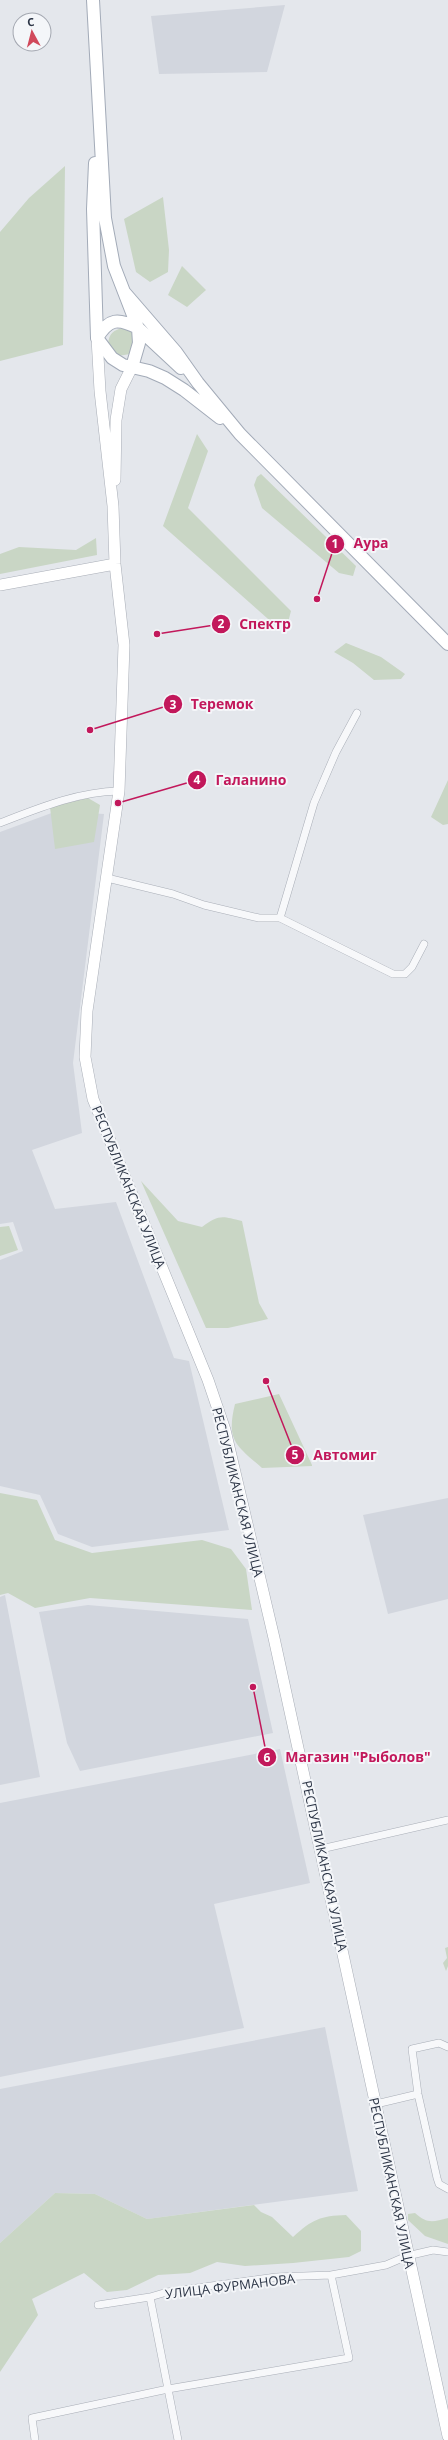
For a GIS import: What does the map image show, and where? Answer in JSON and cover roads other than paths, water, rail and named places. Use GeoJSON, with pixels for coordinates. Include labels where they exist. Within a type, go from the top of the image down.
{"type":"FeatureCollection","features":[{"type":"Feature","properties":{"kind":"main road"},"geometry":{"type":"LineString","coordinates":[[93,0],[105,218],[114,266],[138,328],[139,343],[132,367]]}},
{"type":"Feature","properties":{"kind":"main road"},"geometry":{"type":"LineString","coordinates":[[98,110],[93,209],[97,338],[112,358],[123,365],[149,371],[184,390],[240,434]]}},
{"type":"Feature","properties":{"kind":"main road"},"geometry":{"type":"LineString","coordinates":[[124,294],[176,352],[198,383],[240,434],[448,644]]}},
{"type":"Feature","properties":{"kind":"main road"},"geometry":{"type":"LineString","coordinates":[[97,338],[104,326],[114,321],[125,321],[138,328],[198,383]]}},
{"type":"Feature","properties":{"kind":"street"},"geometry":{"type":"LineString","coordinates":[[97,338],[100,391],[113,506]]}},
{"type":"Feature","properties":{"kind":"street"},"geometry":{"type":"LineString","coordinates":[[113,506],[116,420],[121,389],[132,367]]}},
{"type":"Feature","properties":{"kind":"street"},"geometry":{"type":"LineString","coordinates":[[126,379],[149,371]]}},
{"type":"Feature","properties":{"kind":"street","name":"РЕСПУБЛИКАНСКАЯ УЛИЦА"},"geometry":{"type":"LineString","coordinates":[[113,506],[115,564],[124,644],[119,791],[87,1011],[85,1057],[93,1099],[208,1380],[225,1430],[321,1849],[407,2256],[448,2436]]}},
{"type":"Feature","properties":{"kind":"street"},"geometry":{"type":"LineString","coordinates":[[0,585],[115,564]]}},
{"type":"Feature","properties":{"kind":"street"},"geometry":{"type":"LineString","coordinates":[[280,918],[314,803],[336,752],[357,713]]}},
{"type":"Feature","properties":{"kind":"street"},"geometry":{"type":"LineString","coordinates":[[0,823],[62,800],[95,792],[119,791]]}},
{"type":"Feature","properties":{"kind":"street"},"geometry":{"type":"LineString","coordinates":[[107,878],[173,894],[204,905],[259,918],[280,918],[394,974],[404,974],[412,967],[424,944]]}},
{"type":"Feature","properties":{"kind":"street"},"geometry":{"type":"LineString","coordinates":[[321,1849],[448,1820]]}},
{"type":"Feature","properties":{"kind":"street"},"geometry":{"type":"LineString","coordinates":[[448,2047],[439,2043],[412,2049],[418,2094],[439,2184],[448,2189]]}},
{"type":"Feature","properties":{"kind":"street"},"geometry":{"type":"LineString","coordinates":[[376,2104],[418,2094]]}},
{"type":"Feature","properties":{"kind":"street","name":"УЛИЦА ФУРМАНОВА"},"geometry":{"type":"LineString","coordinates":[[178,2440],[150,2297],[167,2292],[276,2277],[331,2275],[386,2265],[407,2256],[433,2250],[448,2252]]}},
{"type":"Feature","properties":{"kind":"street"},"geometry":{"type":"LineString","coordinates":[[35,2440],[32,2418],[168,2389],[349,2358],[331,2275]]}},
{"type":"Feature","properties":{"kind":"street"},"geometry":{"type":"LineString","coordinates":[[98,2305],[150,2297]]}},
{"type":"Feature","properties":{"kind":"place","name":"Аура"},"geometry":{"type":"Point","coordinates":[317,599]}},
{"type":"Feature","properties":{"kind":"place","name":"Спектр"},"geometry":{"type":"Point","coordinates":[157,634]}},
{"type":"Feature","properties":{"kind":"place","name":"Теремок"},"geometry":{"type":"Point","coordinates":[90,730]}},
{"type":"Feature","properties":{"kind":"place","name":"Галанино"},"geometry":{"type":"Point","coordinates":[118,803]}},
{"type":"Feature","properties":{"kind":"place","name":"Автомиг"},"geometry":{"type":"Point","coordinates":[266,1381]}},
{"type":"Feature","properties":{"kind":"place","name":"Магазин \"Рыболов\""},"geometry":{"type":"Point","coordinates":[253,1687]}}]}
